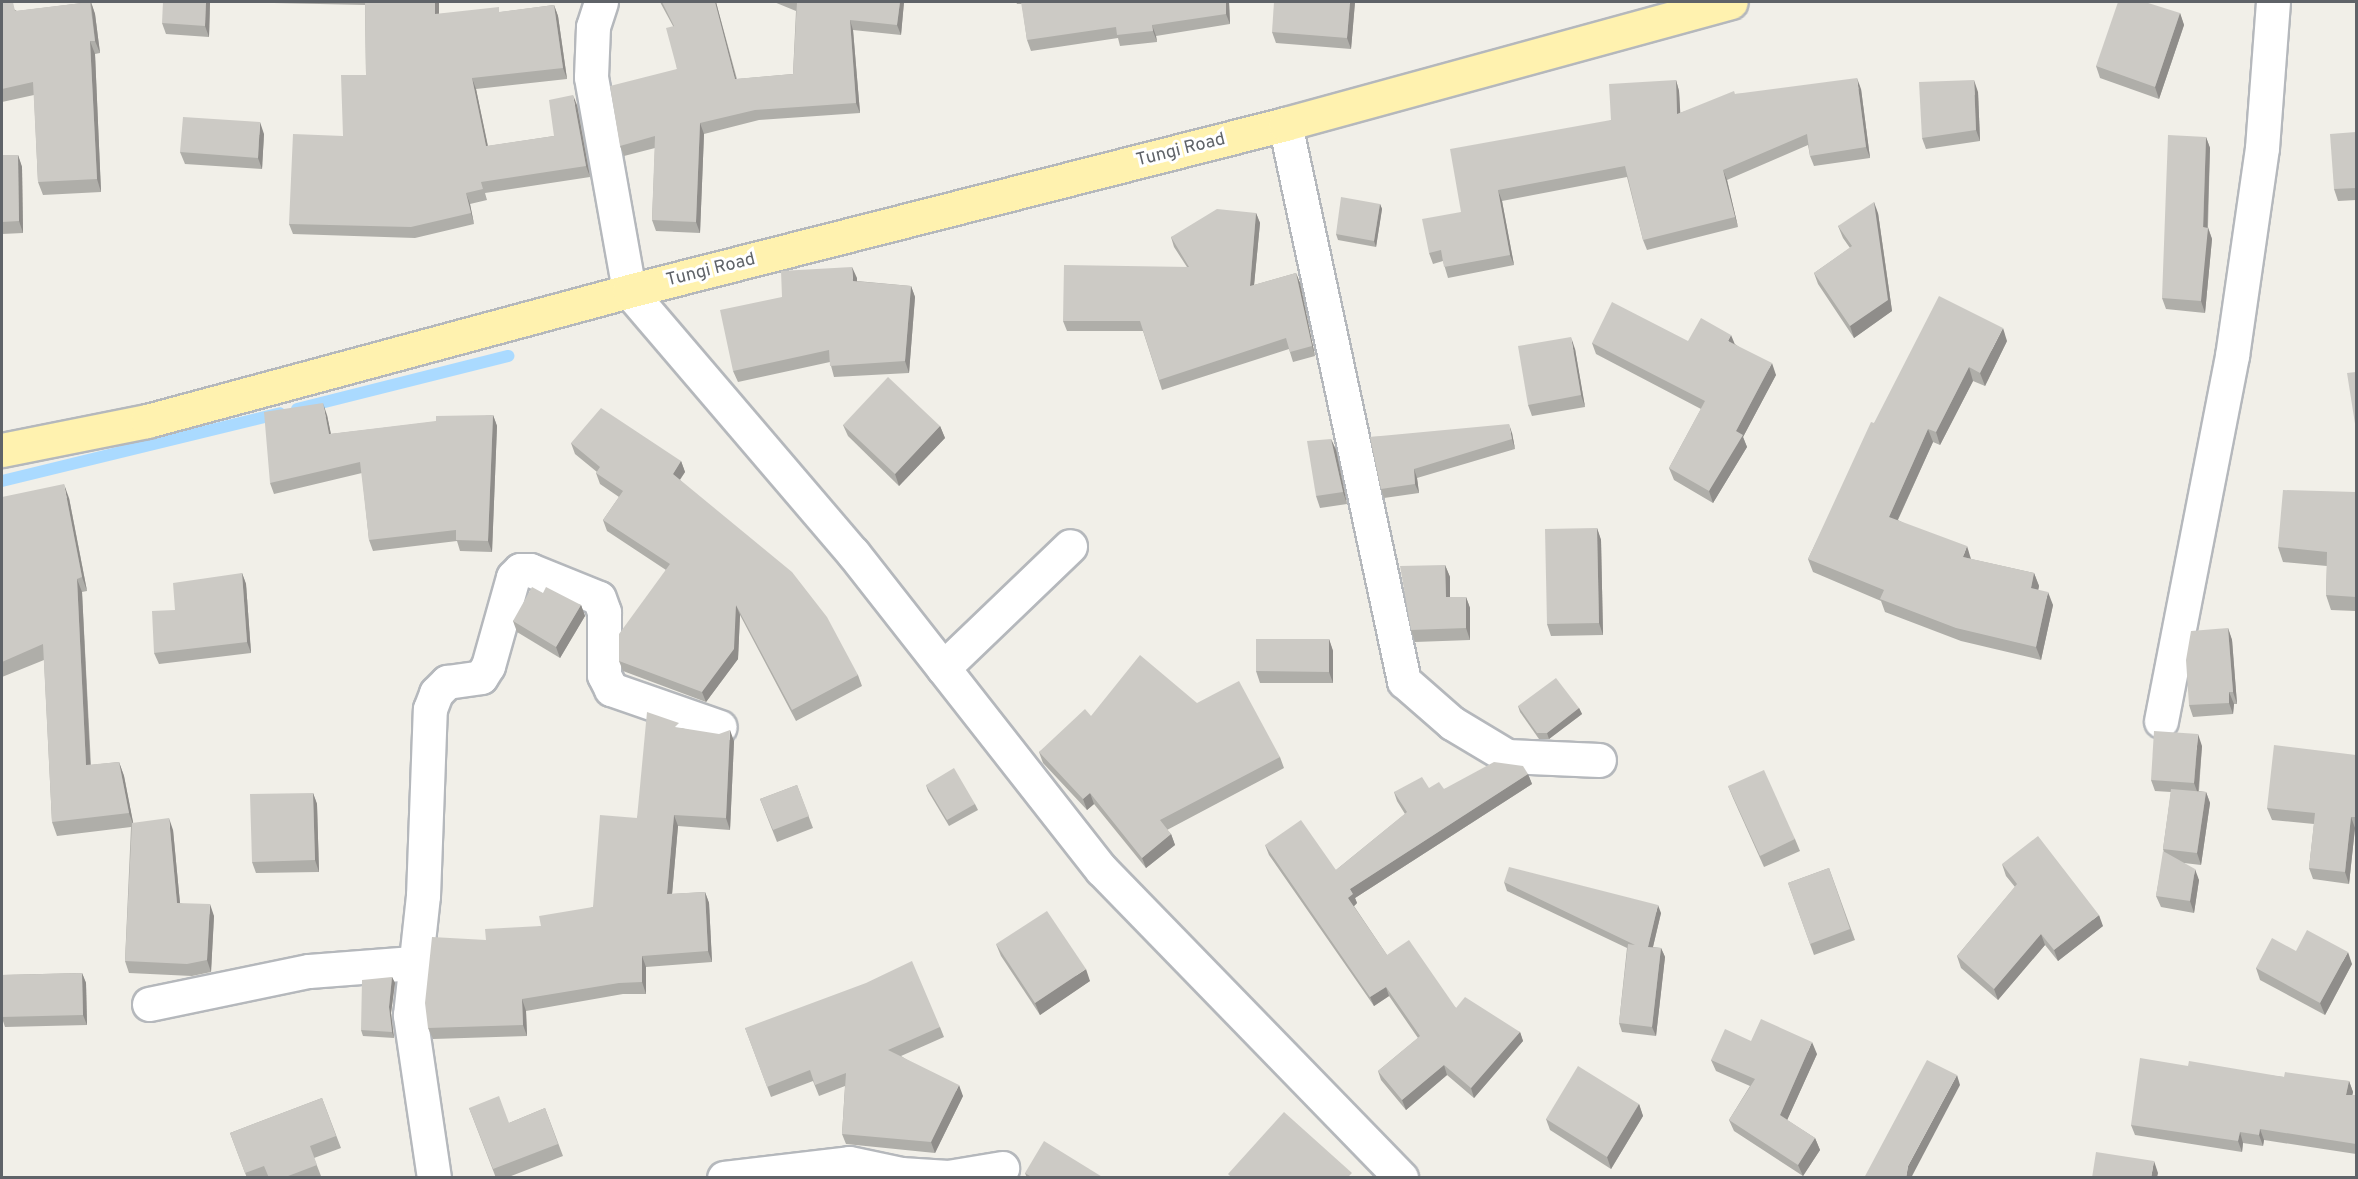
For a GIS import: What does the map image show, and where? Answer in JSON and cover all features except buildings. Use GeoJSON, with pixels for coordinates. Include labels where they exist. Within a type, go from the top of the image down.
{"type":"FeatureCollection","features":[{"type":"Feature","properties":{"kind":"main road","name":"Tungi Road"},"geometry":{"type":"LineString","coordinates":[[2,450],[147,421],[629,291],[1285,124],[1731,2]]}},
{"type":"Feature","properties":{"kind":"street"},"geometry":{"type":"LineString","coordinates":[[601,2],[593,27],[591,76],[629,291],[853,553],[1102,870],[1401,1178]]}},
{"type":"Feature","properties":{"kind":"street"},"geometry":{"type":"LineString","coordinates":[[2161,721],[2232,356],[2262,148],[2273,2]]}},
{"type":"Feature","properties":{"kind":"street"},"geometry":{"type":"LineString","coordinates":[[1285,124],[1404,681],[1452,723],[1507,756],[1599,760]]}},
{"type":"Feature","properties":{"kind":"street"},"geometry":{"type":"LineString","coordinates":[[943,668],[1070,546]]}},
{"type":"Feature","properties":{"kind":"street"},"geometry":{"type":"LineString","coordinates":[[434,1178],[410,1015],[413,963],[423,896],[430,709],[436,693],[447,682],[481,677],[488,666],[513,577],[520,570],[530,570],[599,598],[604,612],[604,675],[611,689],[720,727]]}},
{"type":"Feature","properties":{"kind":"street"},"geometry":{"type":"LineString","coordinates":[[149,1004],[309,972],[413,963]]}},
{"type":"Feature","properties":{"kind":"street"},"geometry":{"type":"LineString","coordinates":[[724,1178],[849,1162],[902,1174],[948,1177],[1002,1168]]}},
{"type":"Feature","properties":{"kind":"waterway"},"geometry":{"type":"LineString","coordinates":[[297,409],[508,356]]}},
{"type":"Feature","properties":{"kind":"waterway"},"geometry":{"type":"LineString","coordinates":[[2,481],[280,413]]}}]}
